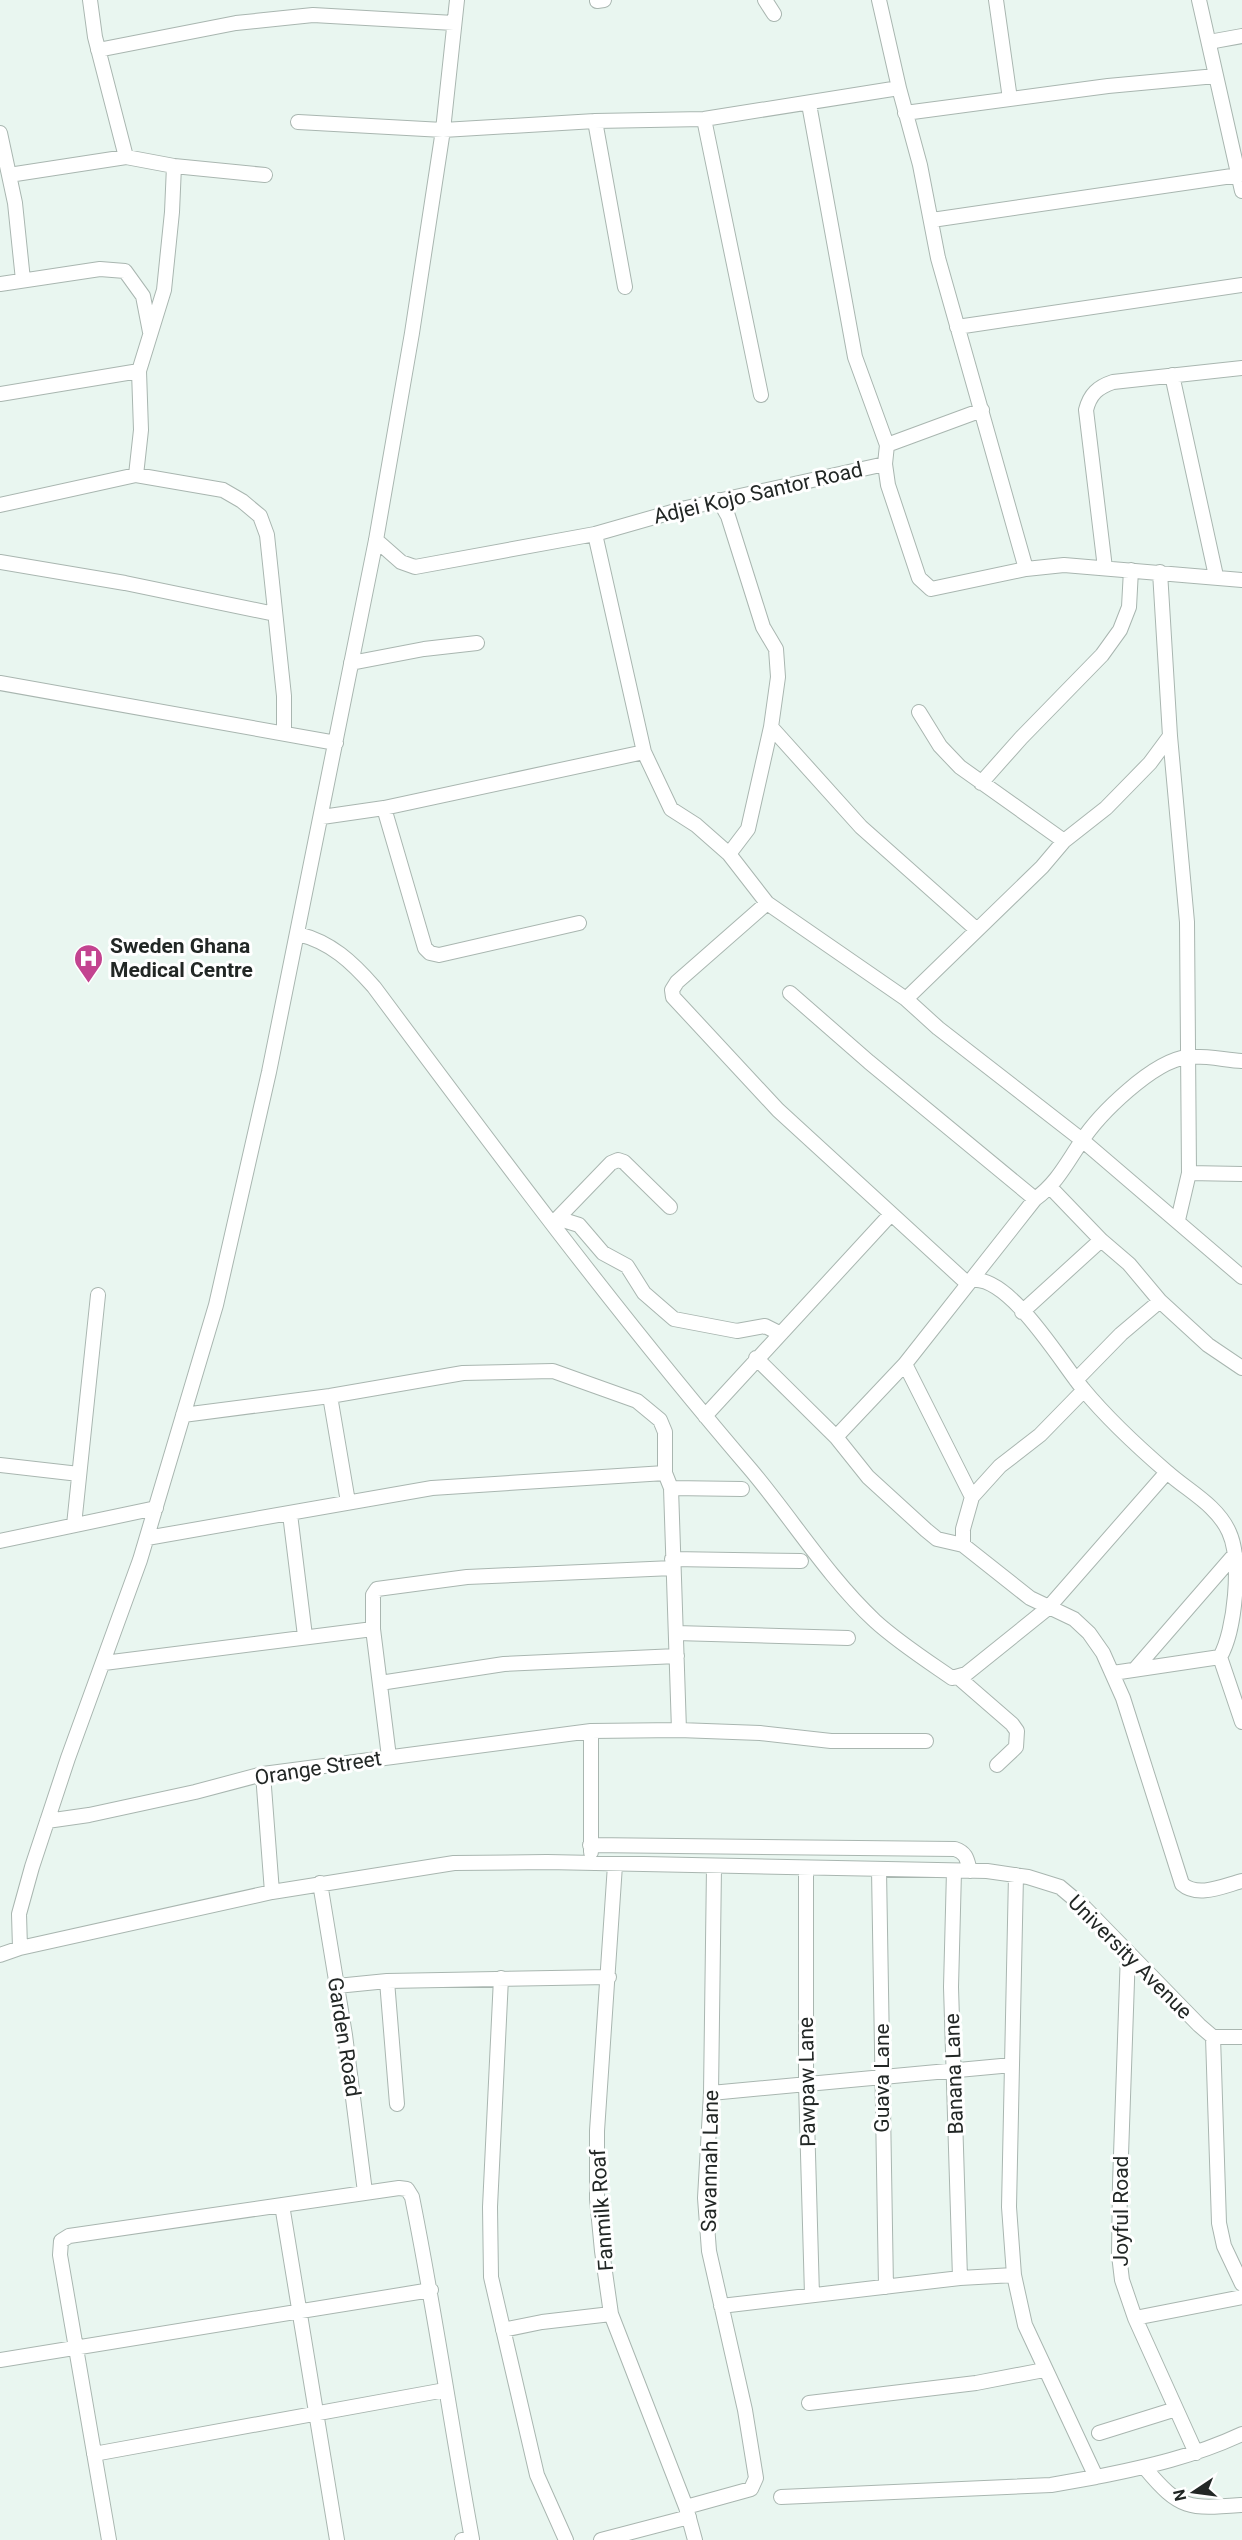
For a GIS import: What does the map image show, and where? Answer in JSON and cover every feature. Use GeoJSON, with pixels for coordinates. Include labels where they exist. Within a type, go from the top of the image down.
{"type":"FeatureCollection","features":[{"type":"Feature","properties":{"kind":"street"},"geometry":{"type":"LineString","coordinates":[[90,0],[98,50],[126,157]]}},
{"type":"Feature","properties":{"kind":"street"},"geometry":{"type":"LineString","coordinates":[[20,1948],[19,1914],[47,1821],[147,1538],[216,1305],[298,934],[376,540],[412,333],[442,130],[457,0]]}},
{"type":"Feature","properties":{"kind":"street"},"geometry":{"type":"LineString","coordinates":[[765,0],[774,14]]}},
{"type":"Feature","properties":{"kind":"street"},"geometry":{"type":"LineString","coordinates":[[879,0],[932,220],[938,258],[1026,569]]}},
{"type":"Feature","properties":{"kind":"street"},"geometry":{"type":"LineString","coordinates":[[996,0],[1010,99]]}},
{"type":"Feature","properties":{"kind":"street"},"geometry":{"type":"LineString","coordinates":[[1199,0],[1216,76],[1237,146],[1242,191]]}},
{"type":"Feature","properties":{"kind":"street"},"geometry":{"type":"LineString","coordinates":[[98,50],[236,23],[313,15],[454,23]]}},
{"type":"Feature","properties":{"kind":"street"},"geometry":{"type":"LineString","coordinates":[[1209,42],[1242,36]]}},
{"type":"Feature","properties":{"kind":"street"},"geometry":{"type":"LineString","coordinates":[[905,113],[1216,76]]}},
{"type":"Feature","properties":{"kind":"street"},"geometry":{"type":"LineString","coordinates":[[298,122],[442,130],[595,121],[704,119],[899,88]]}},
{"type":"Feature","properties":{"kind":"street"},"geometry":{"type":"LineString","coordinates":[[809,104],[855,357],[887,445],[885,464]]}},
{"type":"Feature","properties":{"kind":"street"},"geometry":{"type":"LineString","coordinates":[[704,119],[761,395]]}},
{"type":"Feature","properties":{"kind":"street"},"geometry":{"type":"LineString","coordinates":[[595,121],[625,287]]}},
{"type":"Feature","properties":{"kind":"street"},"geometry":{"type":"LineString","coordinates":[[0,133],[9,175],[23,280]]}},
{"type":"Feature","properties":{"kind":"street"},"geometry":{"type":"LineString","coordinates":[[9,175],[126,157],[174,166],[265,175]]}},
{"type":"Feature","properties":{"kind":"street"},"geometry":{"type":"LineString","coordinates":[[136,475],[141,430],[139,371],[164,290],[174,166]]}},
{"type":"Feature","properties":{"kind":"street"},"geometry":{"type":"LineString","coordinates":[[932,220],[1239,176]]}},
{"type":"Feature","properties":{"kind":"street"},"geometry":{"type":"LineString","coordinates":[[0,284],[100,269],[125,271],[143,296],[150,335]]}},
{"type":"Feature","properties":{"kind":"street"},"geometry":{"type":"LineString","coordinates":[[957,327],[1242,285]]}},
{"type":"Feature","properties":{"kind":"street"},"geometry":{"type":"LineString","coordinates":[[1105,568],[1086,410],[1089,399],[1102,386],[1113,381],[1242,368]]}},
{"type":"Feature","properties":{"kind":"street"},"geometry":{"type":"LineString","coordinates":[[0,394],[139,371]]}},
{"type":"Feature","properties":{"kind":"street"},"geometry":{"type":"LineString","coordinates":[[1172,375],[1216,576]]}},
{"type":"Feature","properties":{"kind":"street"},"geometry":{"type":"LineString","coordinates":[[887,445],[982,410]]}},
{"type":"Feature","properties":{"kind":"street","name":"Adjei Kojo Santor Road"},"geometry":{"type":"LineString","coordinates":[[376,540],[401,562],[415,567],[595,534],[719,500],[885,464],[888,485],[919,578],[931,589],[1026,569],[1064,564],[1242,580]]}},
{"type":"Feature","properties":{"kind":"street"},"geometry":{"type":"LineString","coordinates":[[0,505],[136,475],[223,490],[242,501],[260,516],[267,535],[284,696],[284,733]]}},
{"type":"Feature","properties":{"kind":"street"},"geometry":{"type":"LineString","coordinates":[[719,500],[728,516],[763,627],[776,649],[777,677],[771,727],[748,829],[729,854]]}},
{"type":"Feature","properties":{"kind":"street"},"geometry":{"type":"LineString","coordinates":[[595,534],[644,752],[671,809],[696,825],[729,854],[766,903],[906,999],[938,1028],[1082,1140],[1242,1276]]}},
{"type":"Feature","properties":{"kind":"street"},"geometry":{"type":"LineString","coordinates":[[0,562],[125,583],[275,614]]}},
{"type":"Feature","properties":{"kind":"street"},"geometry":{"type":"LineString","coordinates":[[981,783],[1021,738],[1102,655],[1120,630],[1129,607],[1131,570]]}},
{"type":"Feature","properties":{"kind":"street"},"geometry":{"type":"LineString","coordinates":[[1160,572],[1170,736],[1186,922],[1186,1057],[1190,1101],[1189,1173],[1178,1220]]}},
{"type":"Feature","properties":{"kind":"street"},"geometry":{"type":"LineString","coordinates":[[351,663],[424,649],[477,643]]}},
{"type":"Feature","properties":{"kind":"street"},"geometry":{"type":"LineString","coordinates":[[0,683],[336,743]]}},
{"type":"Feature","properties":{"kind":"street"},"geometry":{"type":"LineString","coordinates":[[919,712],[940,746],[960,767],[1064,841]]}},
{"type":"Feature","properties":{"kind":"street"},"geometry":{"type":"LineString","coordinates":[[771,727],[803,759],[838,804],[861,828],[977,930]]}},
{"type":"Feature","properties":{"kind":"street"},"geometry":{"type":"LineString","coordinates":[[906,999],[1064,841],[1106,808],[1150,763],[1170,736]]}},
{"type":"Feature","properties":{"kind":"street"},"geometry":{"type":"LineString","coordinates":[[322,817],[384,808],[644,752]]}},
{"type":"Feature","properties":{"kind":"street"},"geometry":{"type":"LineString","coordinates":[[384,808],[425,948],[430,953],[439,955],[579,923]]}},
{"type":"Feature","properties":{"kind":"street"},"geometry":{"type":"LineString","coordinates":[[766,903],[677,982],[672,990],[673,997],[778,1110],[891,1214],[970,1282],[993,1283],[1022,1312],[1080,1385],[1167,1472],[1200,1498],[1220,1518],[1229,1533],[1235,1554],[1234,1595],[1227,1645],[1220,1657]]}},
{"type":"Feature","properties":{"kind":"street"},"geometry":{"type":"LineString","coordinates":[[298,934],[329,945],[354,964],[705,1416],[777,1501],[836,1578],[876,1621],[952,1678],[959,1678],[1048,1608],[1167,1472]]}},
{"type":"Feature","properties":{"kind":"street"},"geometry":{"type":"LineString","coordinates":[[790,993],[868,1062],[1035,1199]]}},
{"type":"Feature","properties":{"kind":"street"},"geometry":{"type":"LineString","coordinates":[[836,1437],[905,1364],[1035,1199],[1062,1174],[1082,1140],[1135,1083],[1169,1063],[1186,1057],[1242,1061]]}},
{"type":"Feature","properties":{"kind":"street"},"geometry":{"type":"LineString","coordinates":[[555,1221],[610,1163],[618,1160],[624,1162],[670,1207]]}},
{"type":"Feature","properties":{"kind":"street"},"geometry":{"type":"LineString","coordinates":[[1189,1173],[1242,1174]]}},
{"type":"Feature","properties":{"kind":"street"},"geometry":{"type":"LineString","coordinates":[[1050,1187],[1101,1240],[1129,1264],[1160,1301],[1208,1345],[1242,1368]]}},
{"type":"Feature","properties":{"kind":"street"},"geometry":{"type":"LineString","coordinates":[[705,1416],[891,1214]]}},
{"type":"Feature","properties":{"kind":"street"},"geometry":{"type":"LineString","coordinates":[[555,1221],[579,1225],[603,1253],[627,1266],[644,1293],[674,1319],[737,1330],[765,1326],[779,1334]]}},
{"type":"Feature","properties":{"kind":"street"},"geometry":{"type":"LineString","coordinates":[[1022,1312],[1101,1240]]}},
{"type":"Feature","properties":{"kind":"street"},"geometry":{"type":"LineString","coordinates":[[74,1526],[98,1295]]}},
{"type":"Feature","properties":{"kind":"street"},"geometry":{"type":"LineString","coordinates":[[963,1545],[963,1529],[972,1497],[1000,1466],[1040,1435],[1129,1326],[1160,1301]]}},
{"type":"Feature","properties":{"kind":"street"},"geometry":{"type":"LineString","coordinates":[[756,1358],[836,1437],[868,1477],[926,1530],[937,1539],[963,1545],[1030,1598],[1074,1619],[1089,1634],[1113,1673],[1182,1884],[1188,1890],[1198,1892],[1242,1881]]}},
{"type":"Feature","properties":{"kind":"street"},"geometry":{"type":"LineString","coordinates":[[905,1364],[972,1497]]}},
{"type":"Feature","properties":{"kind":"street"},"geometry":{"type":"LineString","coordinates":[[183,1415],[330,1396],[463,1373],[504,1370],[553,1371],[637,1401],[660,1420],[664,1432],[665,1473],[671,1488],[679,1730]]}},
{"type":"Feature","properties":{"kind":"street"},"geometry":{"type":"LineString","coordinates":[[330,1396],[348,1502]]}},
{"type":"Feature","properties":{"kind":"street"},"geometry":{"type":"LineString","coordinates":[[0,1465],[79,1474]]}},
{"type":"Feature","properties":{"kind":"street"},"geometry":{"type":"LineString","coordinates":[[147,1538],[432,1488],[665,1473]]}},
{"type":"Feature","properties":{"kind":"street"},"geometry":{"type":"LineString","coordinates":[[671,1488],[742,1489]]}},
{"type":"Feature","properties":{"kind":"street"},"geometry":{"type":"LineString","coordinates":[[0,1541],[156,1508]]}},
{"type":"Feature","properties":{"kind":"street"},"geometry":{"type":"LineString","coordinates":[[290,1514],[305,1636]]}},
{"type":"Feature","properties":{"kind":"street"},"geometry":{"type":"LineString","coordinates":[[1136,1668],[1235,1554]]}},
{"type":"Feature","properties":{"kind":"street"},"geometry":{"type":"LineString","coordinates":[[389,1757],[374,1629],[373,1594],[377,1589],[467,1577],[672,1564],[801,1561]]}},
{"type":"Feature","properties":{"kind":"street"},"geometry":{"type":"LineString","coordinates":[[104,1663],[374,1629]]}},
{"type":"Feature","properties":{"kind":"street"},"geometry":{"type":"LineString","coordinates":[[676,1633],[848,1638]]}},
{"type":"Feature","properties":{"kind":"street"},"geometry":{"type":"LineString","coordinates":[[380,1683],[504,1664],[677,1656]]}},
{"type":"Feature","properties":{"kind":"street"},"geometry":{"type":"LineString","coordinates":[[1113,1673],[1220,1657]]}},
{"type":"Feature","properties":{"kind":"street"},"geometry":{"type":"LineString","coordinates":[[1220,1657],[1239,1705],[1242,1722]]}},
{"type":"Feature","properties":{"kind":"street"},"geometry":{"type":"LineString","coordinates":[[959,1678],[1017,1731],[1016,1747],[997,1765]]}},
{"type":"Feature","properties":{"kind":"street","name":"Orange Street"},"geometry":{"type":"LineString","coordinates":[[47,1821],[89,1815],[195,1792],[263,1774],[591,1731],[679,1730],[760,1733],[831,1741],[926,1741]]}},
{"type":"Feature","properties":{"kind":"street"},"geometry":{"type":"LineString","coordinates":[[591,1731],[591,1863]]}},
{"type":"Feature","properties":{"kind":"street"},"geometry":{"type":"LineString","coordinates":[[263,1774],[272,1892]]}},
{"type":"Feature","properties":{"kind":"street"},"geometry":{"type":"LineString","coordinates":[[590,1845],[955,1849],[963,1851],[967,1856],[970,1871]]}},
{"type":"Feature","properties":{"kind":"street","name":"University Avenue"},"geometry":{"type":"LineString","coordinates":[[0,1955],[20,1948],[272,1892],[454,1863],[591,1863],[970,1871],[1016,1875],[1060,1887],[1085,1908],[1214,2037]]}},
{"type":"Feature","properties":{"kind":"street","name":"Fanmilk Roaf"},"geometry":{"type":"LineString","coordinates":[[615,1865],[597,2131],[597,2199],[611,2314],[687,2512],[695,2540]]}},
{"type":"Feature","properties":{"kind":"street","name":"Savannah Lane"},"geometry":{"type":"LineString","coordinates":[[687,2512],[751,2489],[756,2478],[745,2410],[709,2251],[705,2198],[711,2093],[714,1867]]}},
{"type":"Feature","properties":{"kind":"street","name":"Pawpaw Lane"},"geometry":{"type":"LineString","coordinates":[[806,1869],[806,2084],[812,2295]]}},
{"type":"Feature","properties":{"kind":"street","name":"Guava Lane"},"geometry":{"type":"LineString","coordinates":[[879,1870],[883,2077],[882,2176],[886,2286]]}},
{"type":"Feature","properties":{"kind":"street","name":"Banana Lane"},"geometry":{"type":"LineString","coordinates":[[954,1870],[953,2071],[960,2278]]}},
{"type":"Feature","properties":{"kind":"street"},"geometry":{"type":"LineString","coordinates":[[1016,1875],[1009,2207],[1014,2275],[1025,2325],[1044,2370],[1096,2477]]}},
{"type":"Feature","properties":{"kind":"street","name":"Garden Road"},"geometry":{"type":"LineString","coordinates":[[320,1883],[337,1986],[365,2192]]}},
{"type":"Feature","properties":{"kind":"street","name":"Joyful Road"},"geometry":{"type":"LineString","coordinates":[[1128,1952],[1119,2255],[1122,2280],[1135,2318],[1196,2453]]}},
{"type":"Feature","properties":{"kind":"street"},"geometry":{"type":"LineString","coordinates":[[337,1986],[387,1981],[609,1977]]}},
{"type":"Feature","properties":{"kind":"street"},"geometry":{"type":"LineString","coordinates":[[501,1978],[490,2206],[491,2277],[537,2475],[566,2540]]}},
{"type":"Feature","properties":{"kind":"street"},"geometry":{"type":"LineString","coordinates":[[387,1981],[397,2104]]}},
{"type":"Feature","properties":{"kind":"street"},"geometry":{"type":"LineString","coordinates":[[1242,2037],[1214,2037],[1219,2223],[1224,2246],[1242,2284]]}},
{"type":"Feature","properties":{"kind":"street"},"geometry":{"type":"LineString","coordinates":[[711,2093],[1012,2065]]}},
{"type":"Feature","properties":{"kind":"street"},"geometry":{"type":"LineString","coordinates":[[109,2540],[60,2255],[61,2241],[69,2236],[365,2192],[407,2189],[412,2197],[431,2290],[445,2390],[472,2539],[462,2540]]}},
{"type":"Feature","properties":{"kind":"street"},"geometry":{"type":"LineString","coordinates":[[282,2205],[337,2540]]}},
{"type":"Feature","properties":{"kind":"street"},"geometry":{"type":"LineString","coordinates":[[721,2306],[960,2278],[1014,2275]]}},
{"type":"Feature","properties":{"kind":"street"},"geometry":{"type":"LineString","coordinates":[[0,2360],[431,2290]]}},
{"type":"Feature","properties":{"kind":"street"},"geometry":{"type":"LineString","coordinates":[[1135,2318],[1242,2297]]}},
{"type":"Feature","properties":{"kind":"street"},"geometry":{"type":"LineString","coordinates":[[503,2330],[543,2322],[611,2314]]}},
{"type":"Feature","properties":{"kind":"street"},"geometry":{"type":"LineString","coordinates":[[809,2403],[976,2383],[1044,2370]]}},
{"type":"Feature","properties":{"kind":"street"},"geometry":{"type":"LineString","coordinates":[[94,2454],[318,2415],[445,2390]]}},
{"type":"Feature","properties":{"kind":"street"},"geometry":{"type":"LineString","coordinates":[[1099,2433],[1176,2409]]}},
{"type":"Feature","properties":{"kind":"street"},"geometry":{"type":"LineString","coordinates":[[781,2497],[839,2492],[1052,2484],[1144,2468],[1196,2453],[1242,2434]]}},
{"type":"Feature","properties":{"kind":"street"},"geometry":{"type":"LineString","coordinates":[[1144,2468],[1169,2494],[1184,2505],[1208,2508],[1242,2505]]}},
{"type":"Feature","properties":{"kind":"street"},"geometry":{"type":"LineString","coordinates":[[601,2540],[687,2512]]}},
{"type":"Feature","properties":{"kind":"place","name":"Sweden Ghana Medical Centre"},"geometry":{"type":"Point","coordinates":[89,984]}}]}
